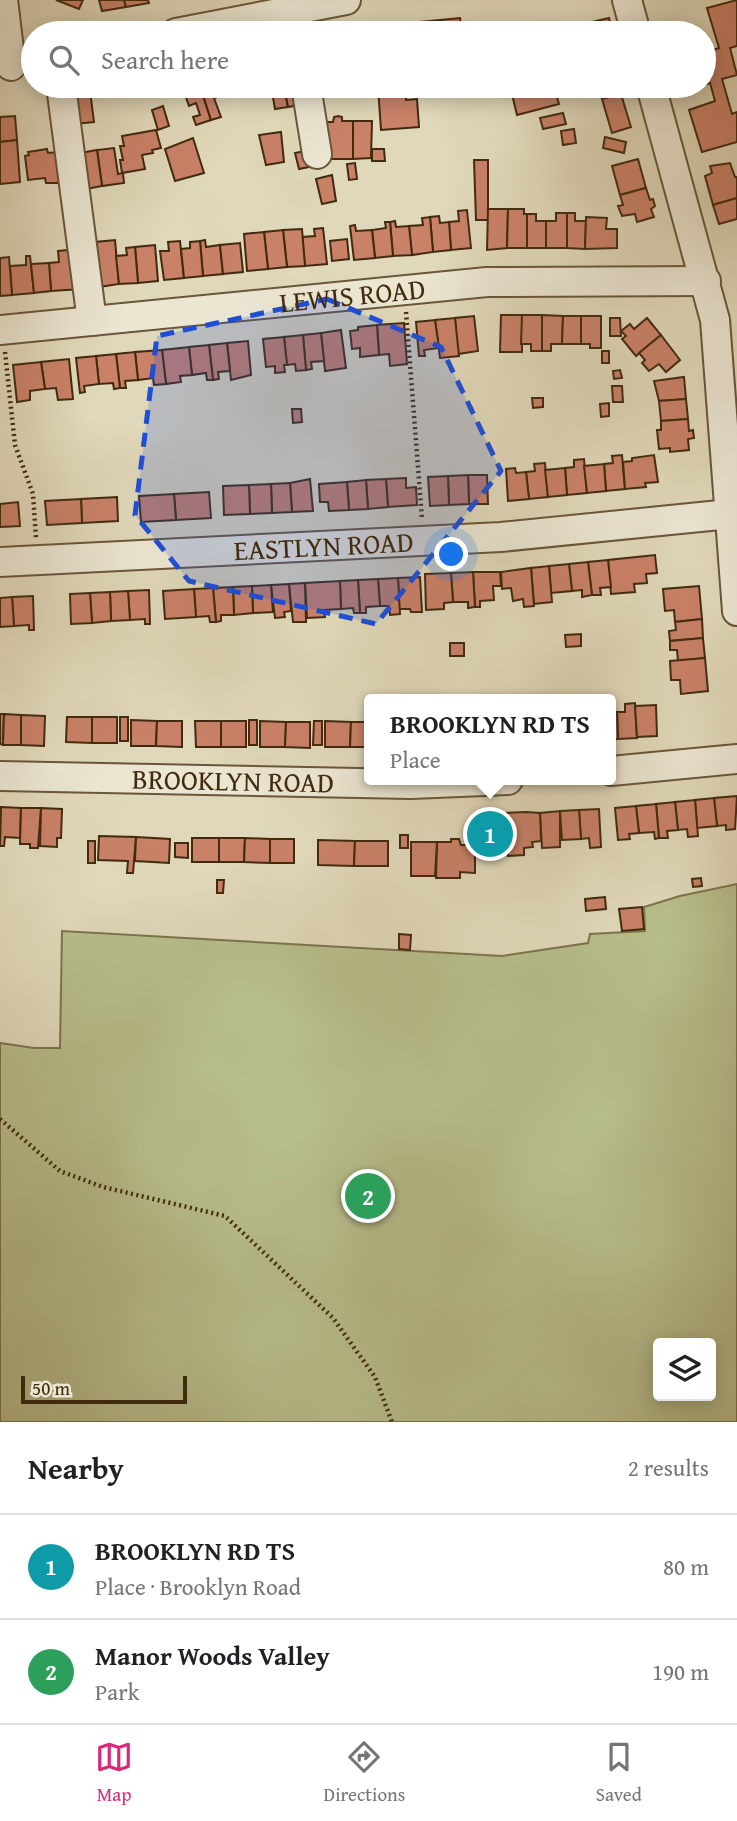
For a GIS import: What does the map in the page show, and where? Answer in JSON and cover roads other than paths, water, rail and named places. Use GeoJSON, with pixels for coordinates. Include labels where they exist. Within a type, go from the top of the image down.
{"type":"FeatureCollection","features":[{"type":"Feature","properties":{"kind":"street"},"geometry":{"type":"LineString","coordinates":[[3,0],[15,66]]}},
{"type":"Feature","properties":{"kind":"street"},"geometry":{"type":"LineString","coordinates":[[213,21],[250,9],[296,21],[346,0]]}},
{"type":"Feature","properties":{"kind":"street"},"geometry":{"type":"LineString","coordinates":[[627,0],[633,21]]}},
{"type":"Feature","properties":{"kind":"street"},"geometry":{"type":"LineString","coordinates":[[63,98],[92,321]]}},
{"type":"Feature","properties":{"kind":"street"},"geometry":{"type":"LineString","coordinates":[[308,98],[317,154]]}},
{"type":"Feature","properties":{"kind":"street"},"geometry":{"type":"LineString","coordinates":[[655,98],[718,292],[715,320],[737,611]]}},
{"type":"Feature","properties":{"kind":"street","name":"LEWIS ROAD"},"geometry":{"type":"LineString","coordinates":[[1,330],[487,282],[718,292]]}},
{"type":"Feature","properties":{"kind":"street","name":"EASTLYN ROAD"},"geometry":{"type":"LineString","coordinates":[[0,562],[501,537],[730,514]]}},
{"type":"Feature","properties":{"kind":"street"},"geometry":{"type":"LineString","coordinates":[[616,770],[737,758]]}},
{"type":"Feature","properties":{"kind":"street","name":"BROOKLYN ROAD"},"geometry":{"type":"LineString","coordinates":[[0,776],[364,782]]}},
{"type":"Feature","properties":{"kind":"place","name":"BROOKLYN RD TS"},"geometry":{"type":"Point","coordinates":[490,834]}},
{"type":"Feature","properties":{"kind":"place","name":"Manor Woods Valley"},"geometry":{"type":"Point","coordinates":[368,1196]}}]}
